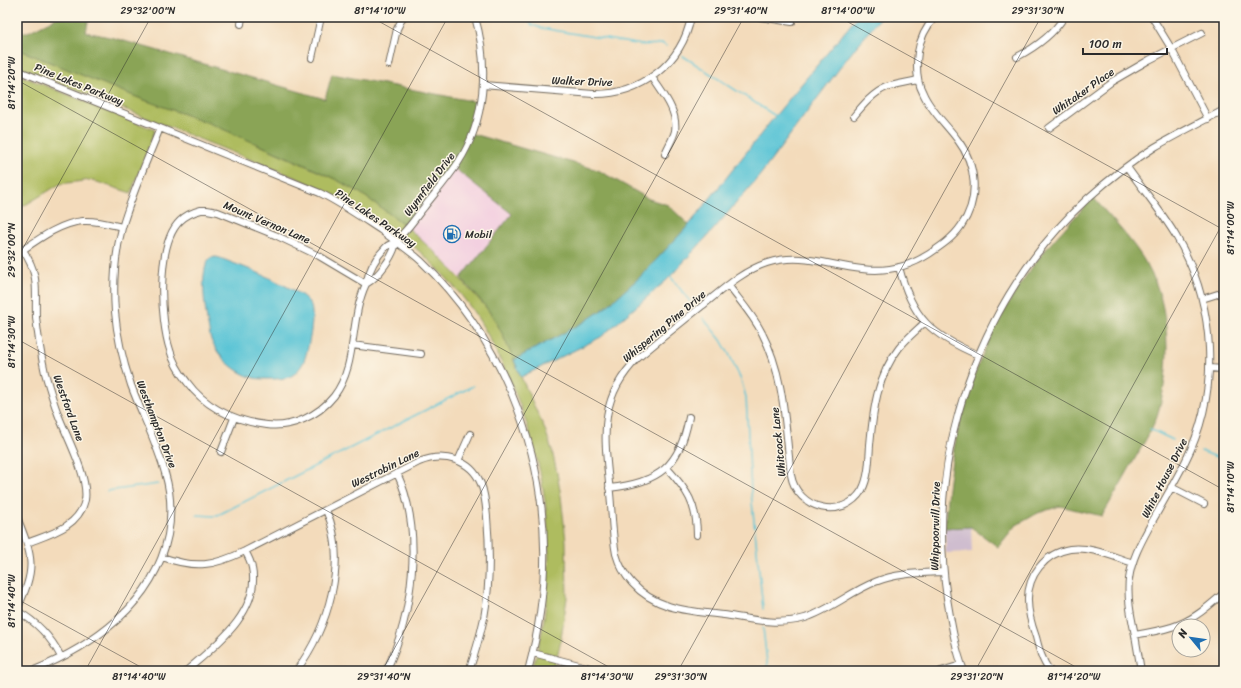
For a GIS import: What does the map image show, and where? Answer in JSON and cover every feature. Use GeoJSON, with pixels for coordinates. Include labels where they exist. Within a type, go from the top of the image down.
{"type":"FeatureCollection","features":[{"type":"Feature","properties":{"kind":"street"},"geometry":{"type":"LineString","coordinates":[[312,58],[321,17]]}},
{"type":"Feature","properties":{"kind":"street"},"geometry":{"type":"LineString","coordinates":[[389,65],[397,29],[403,17]]}},
{"type":"Feature","properties":{"kind":"street","name":"Wynnfield Drive"},"geometry":{"type":"LineString","coordinates":[[396,241],[451,173],[472,136],[477,120],[483,85],[482,50],[475,17]]}},
{"type":"Feature","properties":{"kind":"street","name":"Walker Drive"},"geometry":{"type":"LineString","coordinates":[[483,85],[607,94],[628,89],[652,77],[664,67],[678,50],[686,35],[691,17]]}},
{"type":"Feature","properties":{"kind":"street"},"geometry":{"type":"LineString","coordinates":[[760,17],[792,22]]}},
{"type":"Feature","properties":{"kind":"street","name":"Whispering Pine Drive"},"geometry":{"type":"LineString","coordinates":[[935,17],[927,27],[920,44],[916,64],[918,80],[926,100],[958,140],[965,151],[972,170],[974,193],[967,216],[961,226],[938,248],[922,258],[899,267],[863,270],[812,260],[785,259],[768,262],[752,269],[728,285],[638,358],[628,369],[618,383],[608,408],[605,438],[616,554],[628,579],[646,596],[660,604],[674,608],[771,621],[793,620],[806,618],[820,612],[866,586],[889,577],[943,572]]}},
{"type":"Feature","properties":{"kind":"street"},"geometry":{"type":"LineString","coordinates":[[1018,57],[1044,40],[1058,26],[1064,17]]}},
{"type":"Feature","properties":{"kind":"street"},"geometry":{"type":"LineString","coordinates":[[1152,17],[1171,48],[1208,119]]}},
{"type":"Feature","properties":{"kind":"street","name":"Whitaker Place"},"geometry":{"type":"LineString","coordinates":[[1049,128],[1111,82],[1171,48],[1202,33]]}},
{"type":"Feature","properties":{"kind":"street","name":"Pine Lakes Parkway"},"geometry":{"type":"LineString","coordinates":[[17,70],[320,193],[345,206],[396,241],[416,257],[452,294],[474,323],[501,370],[518,408],[530,447],[539,488],[545,542],[545,564],[542,600],[533,653],[528,671]]}},
{"type":"Feature","properties":{"kind":"street"},"geometry":{"type":"LineString","coordinates":[[652,77],[669,102],[674,118],[674,131],[665,154]]}},
{"type":"Feature","properties":{"kind":"street"},"geometry":{"type":"LineString","coordinates":[[854,116],[866,103],[882,90],[918,80]]}},
{"type":"Feature","properties":{"kind":"street","name":"Whippoorwill Drive"},"geometry":{"type":"LineString","coordinates":[[962,668],[949,613],[943,572],[942,514],[944,488],[954,429],[962,399],[978,355],[1009,296],[1040,250],[1086,200],[1156,146],[1224,110]]}},
{"type":"Feature","properties":{"kind":"street","name":"Westhampton Drive"},"geometry":{"type":"LineString","coordinates":[[32,671],[82,645],[128,609],[147,587],[162,557],[167,540],[171,504],[168,483],[159,454],[129,379],[117,326],[114,294],[115,275],[122,227],[132,196],[160,128]]}},
{"type":"Feature","properties":{"kind":"street","name":"White House Drive"},"geometry":{"type":"LineString","coordinates":[[1127,167],[1176,236],[1192,269],[1202,298],[1208,335],[1209,368],[1205,401],[1199,426],[1191,449],[1139,548],[1133,563],[1129,580],[1128,602],[1141,671]]}},
{"type":"Feature","properties":{"kind":"street","name":"Mount Vernon Lane"},"geometry":{"type":"LineString","coordinates":[[366,284],[293,243],[218,212],[207,210],[196,211],[186,215],[173,230],[169,240],[163,270],[162,298],[165,331],[173,358],[179,371],[194,390],[212,406],[234,418],[256,424],[279,425],[296,422],[316,412],[330,401],[342,384],[347,370],[357,312],[366,284],[369,271],[374,262],[386,248],[396,241]]}},
{"type":"Feature","properties":{"kind":"street"},"geometry":{"type":"LineString","coordinates":[[17,254],[57,230],[77,222],[93,221],[122,227]]}},
{"type":"Feature","properties":{"kind":"street","name":"Mount Vernon Lane"},"geometry":{"type":"LineString","coordinates":[[366,284],[378,275],[394,252],[396,241]]}},
{"type":"Feature","properties":{"kind":"street","name":"Westford Lane"},"geometry":{"type":"LineString","coordinates":[[23,250],[31,264],[35,277],[38,332],[45,372],[58,413],[83,476],[86,493],[82,508],[74,520],[62,528],[27,543]]}},
{"type":"Feature","properties":{"kind":"street"},"geometry":{"type":"LineString","coordinates":[[899,267],[910,301],[925,322],[948,341],[978,355]]}},
{"type":"Feature","properties":{"kind":"street","name":"Whitcock Lane"},"geometry":{"type":"LineString","coordinates":[[728,285],[756,323],[766,341],[780,380],[793,484],[804,500],[823,508],[835,508],[852,501],[865,483],[875,402],[882,378],[898,349],[925,322]]}},
{"type":"Feature","properties":{"kind":"street"},"geometry":{"type":"LineString","coordinates":[[1202,298],[1224,292]]}},
{"type":"Feature","properties":{"kind":"street"},"geometry":{"type":"LineString","coordinates":[[352,344],[421,354]]}},
{"type":"Feature","properties":{"kind":"street"},"geometry":{"type":"LineString","coordinates":[[1209,368],[1224,369]]}},
{"type":"Feature","properties":{"kind":"street"},"geometry":{"type":"LineString","coordinates":[[609,488],[628,486],[642,482],[667,468],[676,456],[683,442],[689,417]]}},
{"type":"Feature","properties":{"kind":"street"},"geometry":{"type":"LineString","coordinates":[[221,452],[234,418]]}},
{"type":"Feature","properties":{"kind":"street"},"geometry":{"type":"LineString","coordinates":[[458,461],[470,434]]}},
{"type":"Feature","properties":{"kind":"street","name":"Westrobin Lane"},"geometry":{"type":"LineString","coordinates":[[162,557],[184,563],[204,564],[219,562],[245,551],[419,462],[431,458],[446,457],[458,461],[468,467],[477,477],[481,485],[485,500],[488,532],[489,566],[485,608],[480,635],[469,671]]}},
{"type":"Feature","properties":{"kind":"street"},"geometry":{"type":"LineString","coordinates":[[667,468],[684,488],[691,500],[695,512],[697,535]]}},
{"type":"Feature","properties":{"kind":"street"},"geometry":{"type":"LineString","coordinates":[[386,671],[395,650],[404,620],[412,567],[412,539],[409,516],[404,490],[397,473]]}},
{"type":"Feature","properties":{"kind":"street"},"geometry":{"type":"LineString","coordinates":[[1171,487],[1204,504]]}},
{"type":"Feature","properties":{"kind":"street"},"geometry":{"type":"LineString","coordinates":[[296,671],[308,654],[319,633],[331,594],[335,568],[335,540],[326,510]]}},
{"type":"Feature","properties":{"kind":"street"},"geometry":{"type":"LineString","coordinates":[[17,517],[27,543],[31,572],[27,587],[17,610],[31,619],[45,632],[61,657]]}},
{"type":"Feature","properties":{"kind":"street"},"geometry":{"type":"LineString","coordinates":[[1050,671],[1042,657],[1028,605],[1030,586],[1033,576],[1039,568],[1054,555],[1066,550],[1074,549],[1090,550],[1133,563]]}},
{"type":"Feature","properties":{"kind":"street"},"geometry":{"type":"LineString","coordinates":[[186,671],[230,631],[238,621],[248,603],[252,591],[253,579],[252,567],[245,551]]}},
{"type":"Feature","properties":{"kind":"street"},"geometry":{"type":"LineString","coordinates":[[1135,635],[1172,627],[1185,622],[1224,593]]}},
{"type":"Feature","properties":{"kind":"street"},"geometry":{"type":"LineString","coordinates":[[533,653],[602,671]]}},
{"type":"Feature","properties":{"kind":"street"},"geometry":{"type":"LineString","coordinates":[[941,671],[962,668]]}},
{"type":"Feature","properties":{"kind":"shaded area"},"geometry":{"type":"Polygon","coordinates":[[[452,167],[512,214],[461,278],[441,257],[405,225],[452,167]]]}},
{"type":"Feature","properties":{"kind":"shaded area"},"geometry":{"type":"Polygon","coordinates":[[[971,527],[972,552],[946,553],[945,528],[971,527]]]}},
{"type":"Feature","properties":{"kind":"green space"},"geometry":{"type":"Polygon","coordinates":[[[58,17],[89,17],[86,32],[114,38],[325,99],[332,74],[477,102],[469,133],[598,170],[649,199],[668,205],[689,225],[641,276],[605,308],[584,322],[514,360],[493,317],[461,278],[512,214],[453,167],[405,225],[359,192],[303,164],[209,123],[139,98],[17,49],[17,32],[28,32],[58,17]]]}},
{"type":"Feature","properties":{"kind":"green space"},"geometry":{"type":"Polygon","coordinates":[[[17,49],[139,98],[209,123],[335,179],[359,192],[405,225],[441,258],[484,305],[502,333],[546,432],[557,473],[566,541],[567,598],[560,645],[553,671],[532,671],[541,636],[549,566],[545,499],[530,433],[518,400],[488,335],[478,318],[452,284],[422,254],[400,235],[374,217],[332,194],[304,181],[17,66],[17,49]]]}},
{"type":"Feature","properties":{"kind":"green space"},"geometry":{"type":"Polygon","coordinates":[[[17,74],[155,130],[131,193],[91,180],[60,184],[17,210],[17,74]]]}},
{"type":"Feature","properties":{"kind":"green space"},"geometry":{"type":"Polygon","coordinates":[[[1093,197],[1129,239],[1142,257],[1156,283],[1165,318],[1167,337],[1166,374],[1159,409],[1150,433],[1102,516],[1060,506],[1038,513],[1015,526],[998,547],[971,527],[945,528],[952,458],[960,423],[969,390],[981,358],[996,326],[1013,296],[1040,257],[1093,197]]]}},
{"type":"Feature","properties":{"kind":"water"},"geometry":{"type":"Polygon","coordinates":[[[857,17],[881,17],[848,57],[761,174],[714,229],[667,280],[601,337],[521,377],[514,360],[584,322],[605,308],[641,276],[689,225],[775,116],[857,17]]]}},
{"type":"Feature","properties":{"kind":"water"},"geometry":{"type":"Polygon","coordinates":[[[216,257],[272,279],[288,287],[299,293],[310,304],[312,309],[312,324],[307,351],[302,365],[293,375],[276,379],[254,378],[242,373],[230,365],[216,350],[209,332],[207,321],[204,279],[207,264],[210,258],[216,257]]]}},
{"type":"Feature","properties":{"kind":"waterway"},"geometry":{"type":"LineString","coordinates":[[526,17],[532,25],[541,28],[642,45],[663,44],[666,46]]}},
{"type":"Feature","properties":{"kind":"waterway"},"geometry":{"type":"LineString","coordinates":[[683,56],[777,117]]}},
{"type":"Feature","properties":{"kind":"waterway"},"geometry":{"type":"LineString","coordinates":[[670,276],[692,304]]}},
{"type":"Feature","properties":{"kind":"waterway"},"geometry":{"type":"LineString","coordinates":[[703,318],[721,340],[729,354],[741,380],[746,397],[751,492],[763,609]]}},
{"type":"Feature","properties":{"kind":"waterway"},"geometry":{"type":"LineString","coordinates":[[197,515],[214,516],[220,514],[473,386]]}},
{"type":"Feature","properties":{"kind":"waterway"},"geometry":{"type":"LineString","coordinates":[[1150,429],[1173,440]]}},
{"type":"Feature","properties":{"kind":"waterway"},"geometry":{"type":"LineString","coordinates":[[1201,451],[1224,460]]}},
{"type":"Feature","properties":{"kind":"waterway"},"geometry":{"type":"LineString","coordinates":[[107,491],[158,484]]}},
{"type":"Feature","properties":{"kind":"waterway"},"geometry":{"type":"LineString","coordinates":[[763,628],[768,671]]}},
{"type":"Feature","properties":{"kind":"place","name":"Mobil"},"geometry":{"type":"Point","coordinates":[452,234]}}]}
